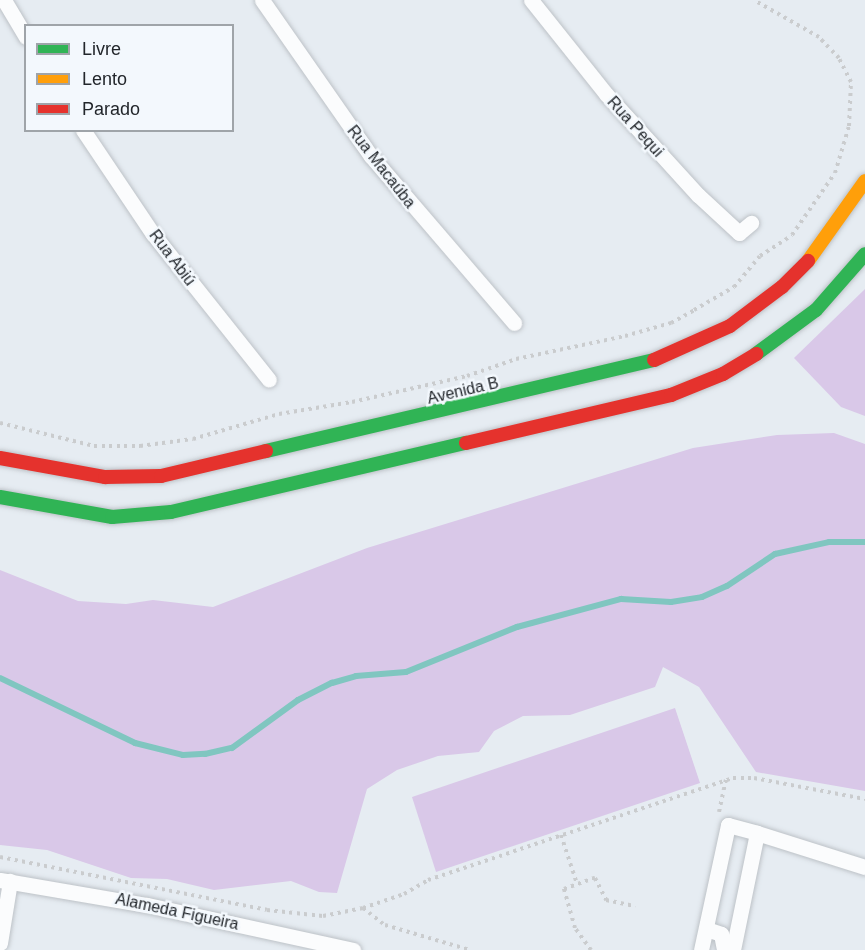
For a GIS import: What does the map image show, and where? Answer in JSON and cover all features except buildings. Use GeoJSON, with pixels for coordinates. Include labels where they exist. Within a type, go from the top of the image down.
{"type":"FeatureCollection","features":[{"type":"Feature","properties":{"kind":"street"},"geometry":{"type":"LineString","coordinates":[[4,0],[24,34]]}},
{"type":"Feature","properties":{"kind":"street","name":"Rua Macaúba"},"geometry":{"type":"LineString","coordinates":[[262,0],[371,156],[514,323]]}},
{"type":"Feature","properties":{"kind":"street","name":"Rua Pequi"},"geometry":{"type":"LineString","coordinates":[[531,0],[606,94],[698,195],[739,234],[751,223]]}},
{"type":"Feature","properties":{"kind":"street","name":"Rua Abiú"},"geometry":{"type":"LineString","coordinates":[[84,132],[153,234],[269,380]]}},
{"type":"Feature","properties":{"kind":"street","name":"Avenida B"},"geometry":{"type":"LineString","coordinates":[[0,458],[105,477],[161,476],[655,360],[730,326],[782,287],[823,244],[865,181]]}},
{"type":"Feature","properties":{"kind":"street"},"geometry":{"type":"LineString","coordinates":[[0,497],[112,517],[171,512],[639,404],[723,374],[758,355],[816,310],[865,254]]}},
{"type":"Feature","properties":{"kind":"street"},"geometry":{"type":"LineString","coordinates":[[701,950],[728,825],[865,867]]}},
{"type":"Feature","properties":{"kind":"street"},"geometry":{"type":"LineString","coordinates":[[733,950],[757,834]]}},
{"type":"Feature","properties":{"kind":"street"},"geometry":{"type":"LineString","coordinates":[[0,943],[5,880]]}},
{"type":"Feature","properties":{"kind":"street","name":"Alameda Figueira"},"geometry":{"type":"LineString","coordinates":[[5,880],[147,905],[353,950]]}},
{"type":"Feature","properties":{"kind":"street"},"geometry":{"type":"LineString","coordinates":[[706,929],[721,934],[724,950]]}},
{"type":"Feature","properties":{"kind":"path"},"geometry":{"type":"LineString","coordinates":[[0,857],[295,915],[323,916],[363,908],[405,894],[428,880],[733,778],[754,777],[865,800]]}},
{"type":"Feature","properties":{"kind":"path"},"geometry":{"type":"LineString","coordinates":[[561,835],[577,884]]}},
{"type":"Feature","properties":{"kind":"path"},"geometry":{"type":"LineString","coordinates":[[591,950],[575,928],[563,892],[595,878],[606,900],[635,906]]}},
{"type":"Feature","properties":{"kind":"path"},"geometry":{"type":"LineString","coordinates":[[363,908],[385,925],[471,950]]}},
{"type":"Feature","properties":{"kind":"shaded area"},"geometry":{"type":"Polygon","coordinates":[[[865,289],[865,416],[841,407],[794,358],[865,289]]]}},
{"type":"Feature","properties":{"kind":"shaded area"},"geometry":{"type":"Polygon","coordinates":[[[834,433],[865,444],[865,791],[756,772],[699,687],[663,667],[655,687],[570,715],[523,716],[494,731],[479,752],[438,756],[397,770],[367,789],[337,893],[319,892],[291,881],[214,890],[167,879],[131,878],[47,850],[0,845],[0,570],[78,601],[126,604],[153,600],[213,607],[367,548],[693,448],[777,435],[834,433]]]}},
{"type":"Feature","properties":{"kind":"shaded area"},"geometry":{"type":"Polygon","coordinates":[[[675,708],[700,783],[436,872],[412,797],[675,708]]]}},
{"type":"Feature","properties":{"kind":"waterway"},"geometry":{"type":"LineString","coordinates":[[0,678],[135,743],[183,755],[205,754],[232,748],[298,700],[332,683],[356,676],[406,672],[517,627],[621,599],[671,602],[702,597],[727,586],[775,554],[829,542],[865,542]]}},
{"type":"Feature","properties":{"kind":"traffic: fast"},"geometry":{"type":"LineString","coordinates":[[756,354],[816,310],[865,254]]}},
{"type":"Feature","properties":{"kind":"traffic: fast"},"geometry":{"type":"LineString","coordinates":[[266,451],[654,360]]}},
{"type":"Feature","properties":{"kind":"traffic: fast"},"geometry":{"type":"LineString","coordinates":[[0,497],[112,517],[171,512],[466,443]]}},
{"type":"Feature","properties":{"kind":"traffic: slow"},"geometry":{"type":"LineString","coordinates":[[808,261],[865,181]]}},
{"type":"Feature","properties":{"kind":"traffic: jam"},"geometry":{"type":"LineString","coordinates":[[654,360],[730,326],[782,287],[808,261]]}},
{"type":"Feature","properties":{"kind":"traffic: jam"},"geometry":{"type":"LineString","coordinates":[[466,443],[671,395],[723,374],[756,354]]}},
{"type":"Feature","properties":{"kind":"traffic: jam"},"geometry":{"type":"LineString","coordinates":[[0,458],[105,477],[161,476],[266,451]]}}]}
